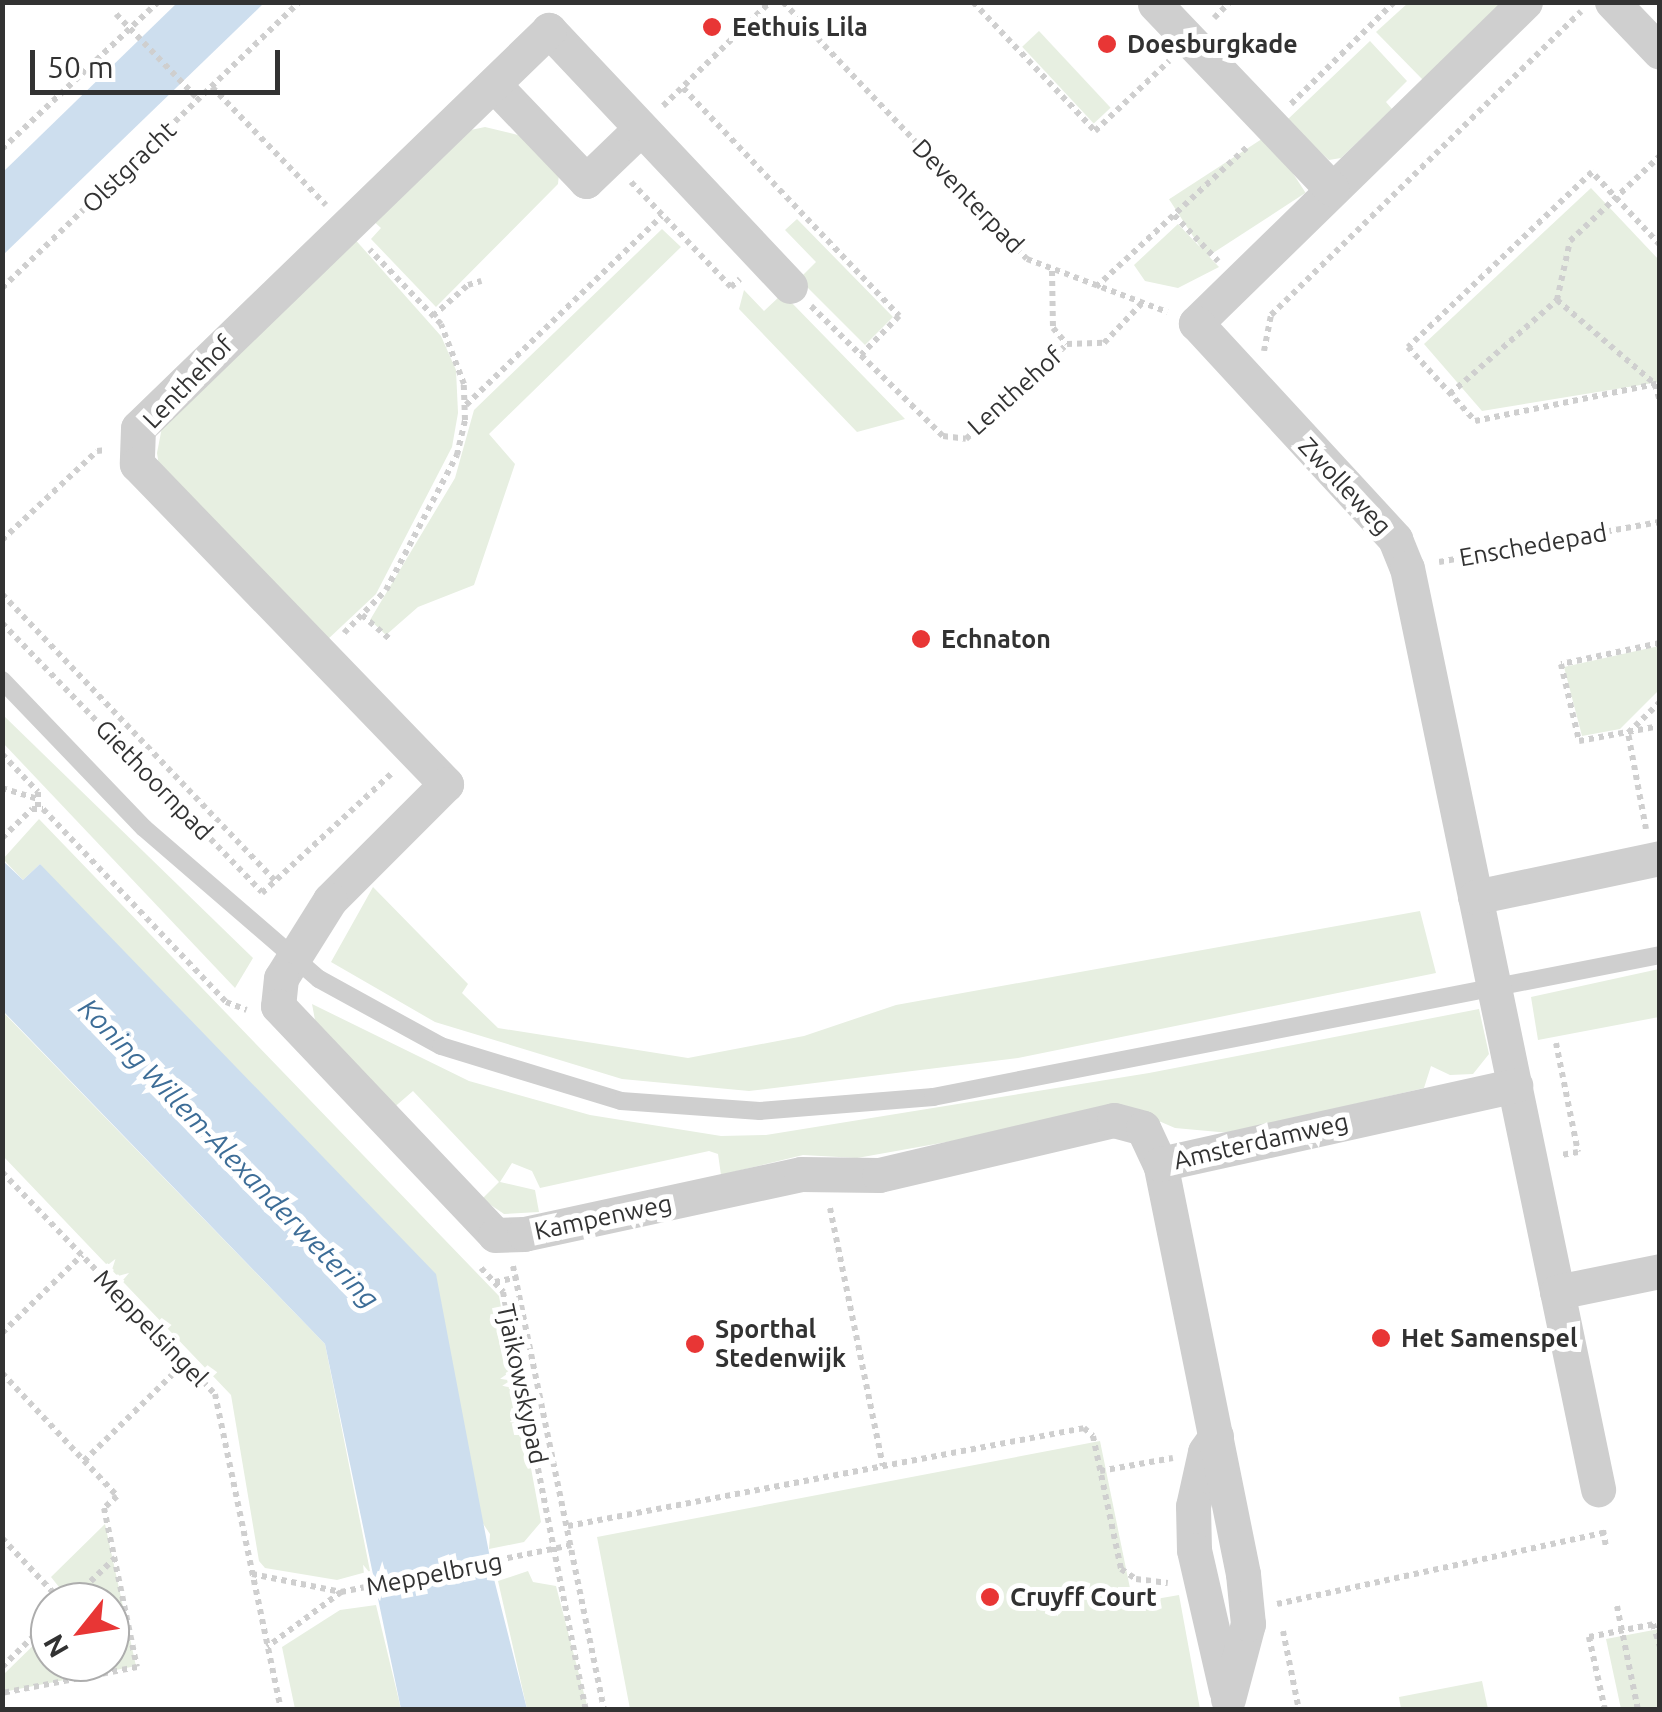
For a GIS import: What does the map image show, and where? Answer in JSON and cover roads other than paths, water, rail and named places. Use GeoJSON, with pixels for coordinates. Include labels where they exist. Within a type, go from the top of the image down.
{"type":"FeatureCollection","features":[{"type":"Feature","properties":{"kind":"street"},"geometry":{"type":"LineString","coordinates":[[1156,4],[1332,189],[1525,2]]}},
{"type":"Feature","properties":{"kind":"street"},"geometry":{"type":"LineString","coordinates":[[1605,10],[1660,52]]}},
{"type":"Feature","properties":{"kind":"street","name":"Lenthehof"},"geometry":{"type":"LineString","coordinates":[[300,946],[361,865],[446,784],[136,464],[138,428],[549,30],[790,286]]}},
{"type":"Feature","properties":{"kind":"street"},"geometry":{"type":"LineString","coordinates":[[494,85],[586,181],[641,128]]}},
{"type":"Feature","properties":{"kind":"street","name":"Zwolleweg"},"geometry":{"type":"LineString","coordinates":[[1332,189],[1196,323],[1394,539],[1407,568],[1494,986]]}},
{"type":"Feature","properties":{"kind":"street"},"geometry":{"type":"LineString","coordinates":[[1475,897],[1656,859]]}},
{"type":"Feature","properties":{"kind":"street","name":"Kampenweg"},"geometry":{"type":"LineString","coordinates":[[300,946],[281,978],[278,1006],[484,1248],[524,1234],[823,1174],[879,1174],[1114,1120],[1143,1128],[1160,1164]]}},
{"type":"Feature","properties":{"kind":"street"},"geometry":{"type":"LineString","coordinates":[[1494,986],[1598,1489]]}},
{"type":"Feature","properties":{"kind":"street","name":"Amsterdamweg"},"geometry":{"type":"LineString","coordinates":[[1229,1704],[1248,1624],[1160,1164],[1514,1085]]}},
{"type":"Feature","properties":{"kind":"street"},"geometry":{"type":"LineString","coordinates":[[1557,1292],[1660,1271]]}},
{"type":"Feature","properties":{"kind":"street","name":"Amsterdamweg"},"geometry":{"type":"LineString","coordinates":[[1211,1443],[1193,1506],[1201,1580],[1229,1704]]}},
{"type":"Feature","properties":{"kind":"lane"},"geometry":{"type":"LineString","coordinates":[[2,680],[144,828],[300,946],[386,1019],[508,1071],[621,1102],[760,1112],[933,1096],[1660,955]]}},
{"type":"Feature","properties":{"kind":"water"},"geometry":{"type":"Polygon","coordinates":[[[178,2],[264,3],[3,255],[3,172],[178,2]]]}},
{"type":"Feature","properties":{"kind":"water","name":"Koning Willem-Alexanderwetering"},"geometry":{"type":"Polygon","coordinates":[[[2,860],[23,880],[40,864],[436,1274],[494,1579],[527,1709],[401,1709],[325,1344],[3,1011],[2,860]]]}},
{"type":"Feature","properties":{"kind":"place","name":"Eethuis Lila"},"geometry":{"type":"Point","coordinates":[712,27]}},
{"type":"Feature","properties":{"kind":"place","name":"Doesburgkade"},"geometry":{"type":"Point","coordinates":[1107,44]}},
{"type":"Feature","properties":{"kind":"place","name":"Echnaton"},"geometry":{"type":"Point","coordinates":[921,639]}},
{"type":"Feature","properties":{"kind":"place","name":"Het Samenspel"},"geometry":{"type":"Point","coordinates":[1381,1338]}},
{"type":"Feature","properties":{"kind":"place","name":"Sporthal Stedenwijk"},"geometry":{"type":"Point","coordinates":[695,1344]}},
{"type":"Feature","properties":{"kind":"place","name":"Cruyff Court"},"geometry":{"type":"Point","coordinates":[990,1597]}}]}
